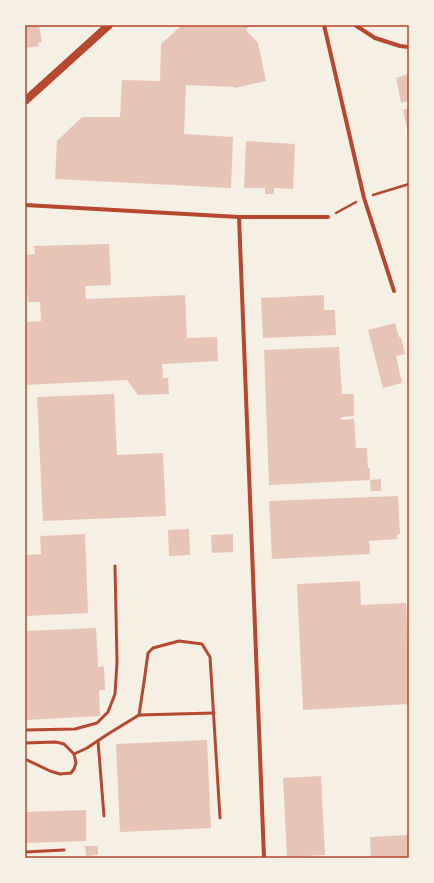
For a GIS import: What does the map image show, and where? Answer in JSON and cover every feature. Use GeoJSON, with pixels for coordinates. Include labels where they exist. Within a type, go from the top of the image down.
{"type":"FeatureCollection","features":[{"type":"Feature","properties":{"kind":"main road"},"geometry":{"type":"LineString","coordinates":[[25,101],[109,25]]}},
{"type":"Feature","properties":{"kind":"street"},"geometry":{"type":"LineString","coordinates":[[324,25],[364,198],[394,292]]}},
{"type":"Feature","properties":{"kind":"street"},"geometry":{"type":"LineString","coordinates":[[355,25],[375,38],[400,46],[409,47]]}},
{"type":"Feature","properties":{"kind":"street"},"geometry":{"type":"LineString","coordinates":[[25,205],[239,217],[328,217]]}},
{"type":"Feature","properties":{"kind":"street"},"geometry":{"type":"LineString","coordinates":[[239,217],[264,858]]}},
{"type":"Feature","properties":{"kind":"lane"},"geometry":{"type":"LineString","coordinates":[[25,730],[75,730],[97,723],[108,712],[115,694],[117,662],[115,566]]}},
{"type":"Feature","properties":{"kind":"lane"},"geometry":{"type":"LineString","coordinates":[[139,715],[148,653],[153,648],[179,641],[202,644],[210,657],[220,818]]}},
{"type":"Feature","properties":{"kind":"lane"},"geometry":{"type":"LineString","coordinates":[[74,754],[88,748],[139,715],[214,713]]}},
{"type":"Feature","properties":{"kind":"lane"},"geometry":{"type":"LineString","coordinates":[[98,741],[104,816]]}},
{"type":"Feature","properties":{"kind":"lane"},"geometry":{"type":"LineString","coordinates":[[25,743],[56,742],[64,744],[74,754],[76,763],[71,773],[60,774],[25,759]]}},
{"type":"Feature","properties":{"kind":"lane"},"geometry":{"type":"LineString","coordinates":[[25,852],[64,850]]}},
{"type":"Feature","properties":{"kind":"building"},"geometry":{"type":"Polygon","coordinates":[[[25,25],[39,25],[42,42],[38,43],[39,46],[25,48],[25,25]]]}},
{"type":"Feature","properties":{"kind":"building"},"geometry":{"type":"Polygon","coordinates":[[[182,25],[251,25],[246,30],[258,43],[266,81],[235,88],[186,85],[184,134],[233,137],[231,188],[55,179],[57,141],[82,117],[120,117],[122,80],[160,81],[161,44],[182,25]]]}},
{"type":"Feature","properties":{"kind":"building"},"geometry":{"type":"Polygon","coordinates":[[[409,74],[409,101],[401,103],[396,78],[409,74]]]}},
{"type":"Feature","properties":{"kind":"building"},"geometry":{"type":"Polygon","coordinates":[[[409,108],[409,133],[408,133],[403,110],[409,108]]]}},
{"type":"Feature","properties":{"kind":"building"},"geometry":{"type":"Polygon","coordinates":[[[246,141],[295,144],[293,189],[274,188],[274,194],[265,194],[265,188],[244,188],[246,141]]]}},
{"type":"Feature","properties":{"kind":"building"},"geometry":{"type":"Polygon","coordinates":[[[109,244],[111,285],[85,286],[86,299],[185,295],[187,338],[217,337],[218,361],[162,364],[163,378],[168,378],[169,394],[138,395],[127,380],[25,385],[25,322],[41,321],[40,302],[28,302],[27,289],[25,289],[25,255],[35,254],[34,246],[109,244]]]}},
{"type":"Feature","properties":{"kind":"building"},"geometry":{"type":"Polygon","coordinates":[[[324,295],[324,310],[335,310],[336,335],[263,338],[261,298],[324,295]]]}},
{"type":"Feature","properties":{"kind":"building"},"geometry":{"type":"Polygon","coordinates":[[[395,323],[399,337],[401,337],[405,354],[396,356],[402,383],[383,388],[368,330],[395,323]]]}},
{"type":"Feature","properties":{"kind":"building"},"geometry":{"type":"Polygon","coordinates":[[[339,347],[342,394],[354,394],[354,416],[341,417],[341,420],[354,419],[356,448],[367,448],[370,480],[269,485],[264,350],[339,347]]]}},
{"type":"Feature","properties":{"kind":"building"},"geometry":{"type":"Polygon","coordinates":[[[114,394],[117,455],[163,453],[166,516],[43,521],[37,397],[114,394]]]}},
{"type":"Feature","properties":{"kind":"building"},"geometry":{"type":"Polygon","coordinates":[[[381,479],[381,491],[371,491],[370,480],[381,479]]]}},
{"type":"Feature","properties":{"kind":"building"},"geometry":{"type":"Polygon","coordinates":[[[398,496],[400,534],[397,534],[397,539],[369,541],[370,554],[272,559],[269,501],[398,496]]]}},
{"type":"Feature","properties":{"kind":"building"},"geometry":{"type":"Polygon","coordinates":[[[189,529],[190,555],[169,556],[168,530],[189,529]]]}},
{"type":"Feature","properties":{"kind":"building"},"geometry":{"type":"Polygon","coordinates":[[[85,534],[88,613],[25,616],[25,555],[41,554],[40,536],[85,534]]]}},
{"type":"Feature","properties":{"kind":"building"},"geometry":{"type":"Polygon","coordinates":[[[233,534],[233,552],[212,553],[211,535],[233,534]]]}},
{"type":"Feature","properties":{"kind":"building"},"geometry":{"type":"Polygon","coordinates":[[[360,581],[361,605],[406,603],[409,704],[303,710],[297,584],[360,581]]]}},
{"type":"Feature","properties":{"kind":"building"},"geometry":{"type":"Polygon","coordinates":[[[96,628],[98,667],[104,666],[105,690],[99,690],[100,716],[25,720],[25,631],[96,628]]]}},
{"type":"Feature","properties":{"kind":"building"},"geometry":{"type":"Polygon","coordinates":[[[207,740],[211,828],[120,832],[116,744],[207,740]]]}},
{"type":"Feature","properties":{"kind":"building"},"geometry":{"type":"Polygon","coordinates":[[[321,776],[325,855],[287,857],[283,778],[321,776]]]}},
{"type":"Feature","properties":{"kind":"building"},"geometry":{"type":"Polygon","coordinates":[[[86,810],[86,841],[25,843],[25,812],[86,810]]]}},
{"type":"Feature","properties":{"kind":"building"},"geometry":{"type":"Polygon","coordinates":[[[409,835],[409,858],[371,858],[370,837],[409,835]]]}},
{"type":"Feature","properties":{"kind":"building"},"geometry":{"type":"Polygon","coordinates":[[[85,846],[98,846],[98,855],[86,856],[85,846]]]}}]}
